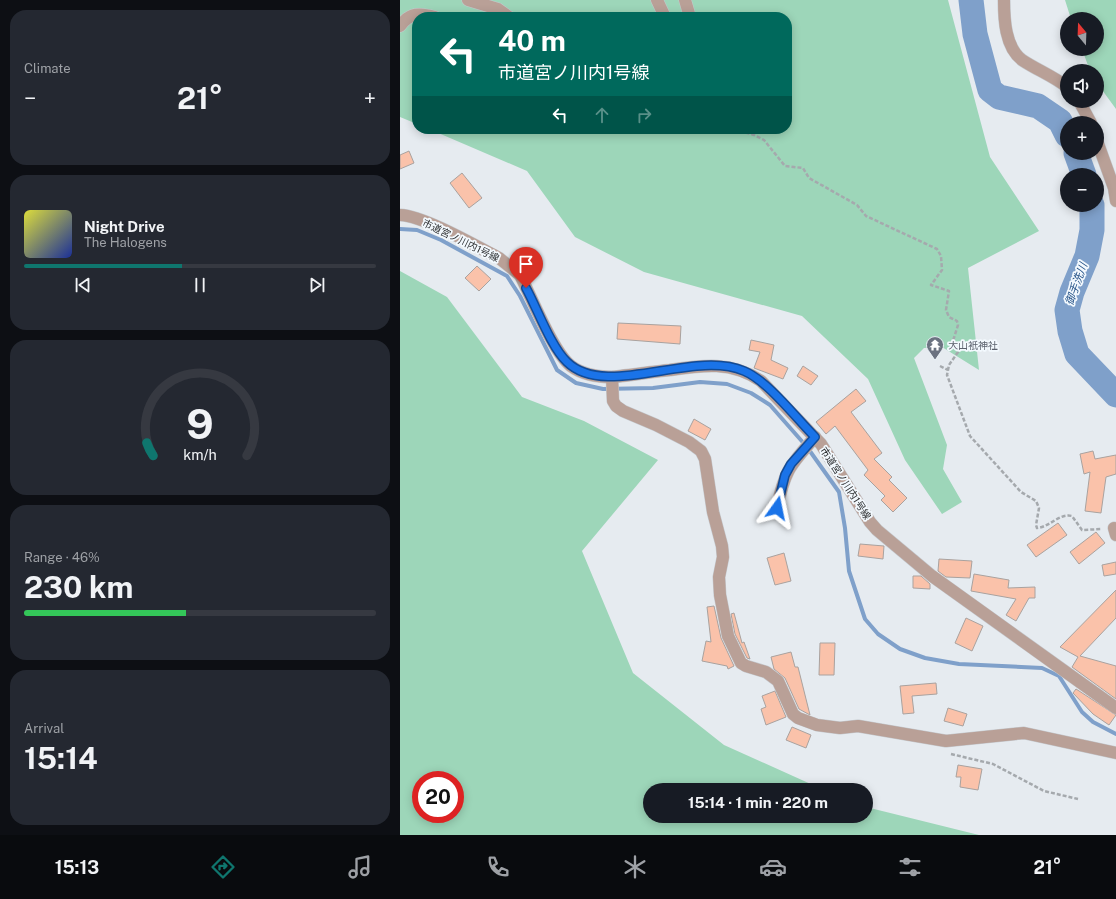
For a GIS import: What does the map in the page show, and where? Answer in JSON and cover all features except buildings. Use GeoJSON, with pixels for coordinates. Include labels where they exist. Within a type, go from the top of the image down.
{"type":"FeatureCollection","features":[{"type":"Feature","properties":{"kind":"street"},"geometry":{"type":"LineString","coordinates":[[468,0],[498,9],[502,12]]}},
{"type":"Feature","properties":{"kind":"street"},"geometry":{"type":"LineString","coordinates":[[657,0],[663,12]]}},
{"type":"Feature","properties":{"kind":"street"},"geometry":{"type":"LineString","coordinates":[[685,0],[689,12]]}},
{"type":"Feature","properties":{"kind":"street"},"geometry":{"type":"LineString","coordinates":[[1004,0],[1006,27],[1010,44],[1015,53],[1022,60],[1060,82]]}},
{"type":"Feature","properties":{"kind":"street"},"geometry":{"type":"LineString","coordinates":[[400,26],[412,15]]}},
{"type":"Feature","properties":{"kind":"street"},"geometry":{"type":"LineString","coordinates":[[1104,160],[1114,188],[1116,200]]}},
{"type":"Feature","properties":{"kind":"street","name":"市道宮ノ川内1号線"},"geometry":{"type":"LineString","coordinates":[[400,215],[407,215],[429,223],[500,258],[510,265],[520,275],[556,347],[566,361],[587,374],[612,379],[704,365],[721,365],[736,368],[761,381],[813,440],[828,454],[870,522],[878,530],[932,576],[1116,708]]}},
{"type":"Feature","properties":{"kind":"street"},"geometry":{"type":"LineString","coordinates":[[612,379],[612,394],[616,406],[623,411],[676,435],[701,451],[705,459],[713,512],[722,546],[723,557],[719,577],[720,595],[728,636],[741,663],[766,672],[778,681],[793,714],[798,718],[817,725],[880,729],[946,741],[1024,733],[1116,753]]}},
{"type":"Feature","properties":{"kind":"street"},"geometry":{"type":"LineString","coordinates":[[777,508],[785,475],[800,453],[813,440]]}},
{"type":"Feature","properties":{"kind":"path"},"geometry":{"type":"LineString","coordinates":[[751,134],[764,140],[785,166],[803,168],[809,178],[857,205],[866,216],[937,249],[941,256],[942,270],[931,285],[949,291],[946,310],[949,317],[957,321],[958,325],[952,344],[958,352],[949,365],[947,375],[970,436],[1021,492],[1036,501],[1039,508],[1036,525],[1037,528],[1043,528],[1067,515],[1072,516],[1082,530],[1115,531]]}},
{"type":"Feature","properties":{"kind":"path"},"geometry":{"type":"LineString","coordinates":[[940,366],[948,370]]}},
{"type":"Feature","properties":{"kind":"path"},"geometry":{"type":"LineString","coordinates":[[944,752],[993,764],[1044,791],[1078,799]]}},
{"type":"Feature","properties":{"kind":"green space"},"geometry":{"type":"Polygon","coordinates":[[[400,0],[948,0],[990,157],[1039,231],[968,268],[979,370],[942,347],[924,348],[914,358],[947,445],[943,469],[962,502],[942,514],[905,460],[868,379],[802,316],[644,272],[575,237],[527,171],[441,134],[792,134],[792,12],[412,12],[412,122],[400,117],[400,0]]]}},
{"type":"Feature","properties":{"kind":"green space"},"geometry":{"type":"Polygon","coordinates":[[[1065,0],[1116,0],[1116,109],[1104,93],[1104,64],[1087,64],[1085,56],[1104,56],[1104,12],[1069,12],[1065,0]]]}},
{"type":"Feature","properties":{"kind":"green space"},"geometry":{"type":"Polygon","coordinates":[[[400,271],[447,297],[522,397],[584,421],[658,460],[582,551],[633,673],[724,745],[808,783],[643,783],[643,823],[873,823],[873,809],[979,835],[400,835],[400,271]]]}},
{"type":"Feature","properties":{"kind":"waterway","name":"御手洗川"},"geometry":{"type":"LineString","coordinates":[[971,0],[975,34],[990,90],[999,97],[1038,106],[1060,121]]}},
{"type":"Feature","properties":{"kind":"waterway","name":"御手洗川"},"geometry":{"type":"LineString","coordinates":[[1079,160],[1081,168]]}},
{"type":"Feature","properties":{"kind":"waterway","name":"御手洗川"},"geometry":{"type":"LineString","coordinates":[[1092,212],[1092,230],[1087,256],[1072,292],[1067,310],[1070,331],[1077,354],[1116,395]]}},
{"type":"Feature","properties":{"kind":"waterway"},"geometry":{"type":"LineString","coordinates":[[400,229],[417,230],[441,240],[507,276],[520,296],[557,370],[576,383],[603,389],[653,388],[700,382],[727,384],[751,393],[770,405],[807,447],[839,492],[845,528],[849,571],[865,619],[878,634],[900,649],[925,658],[959,664],[1042,668],[1059,676],[1082,712],[1093,722],[1116,734]]}},
{"type":"Feature","properties":{"kind":"place","name":"大山衹神社"},"geometry":{"type":"Point","coordinates":[935,360]}},
{"type":"Feature","properties":{"kind":"route"},"geometry":{"type":"LineString","coordinates":[[526,288],[561,355],[572,366],[587,374],[599,377],[612,377],[704,365],[715,365],[736,368],[754,376],[761,381],[815,437],[791,464],[785,475],[780,490],[777,508]]}}]}
